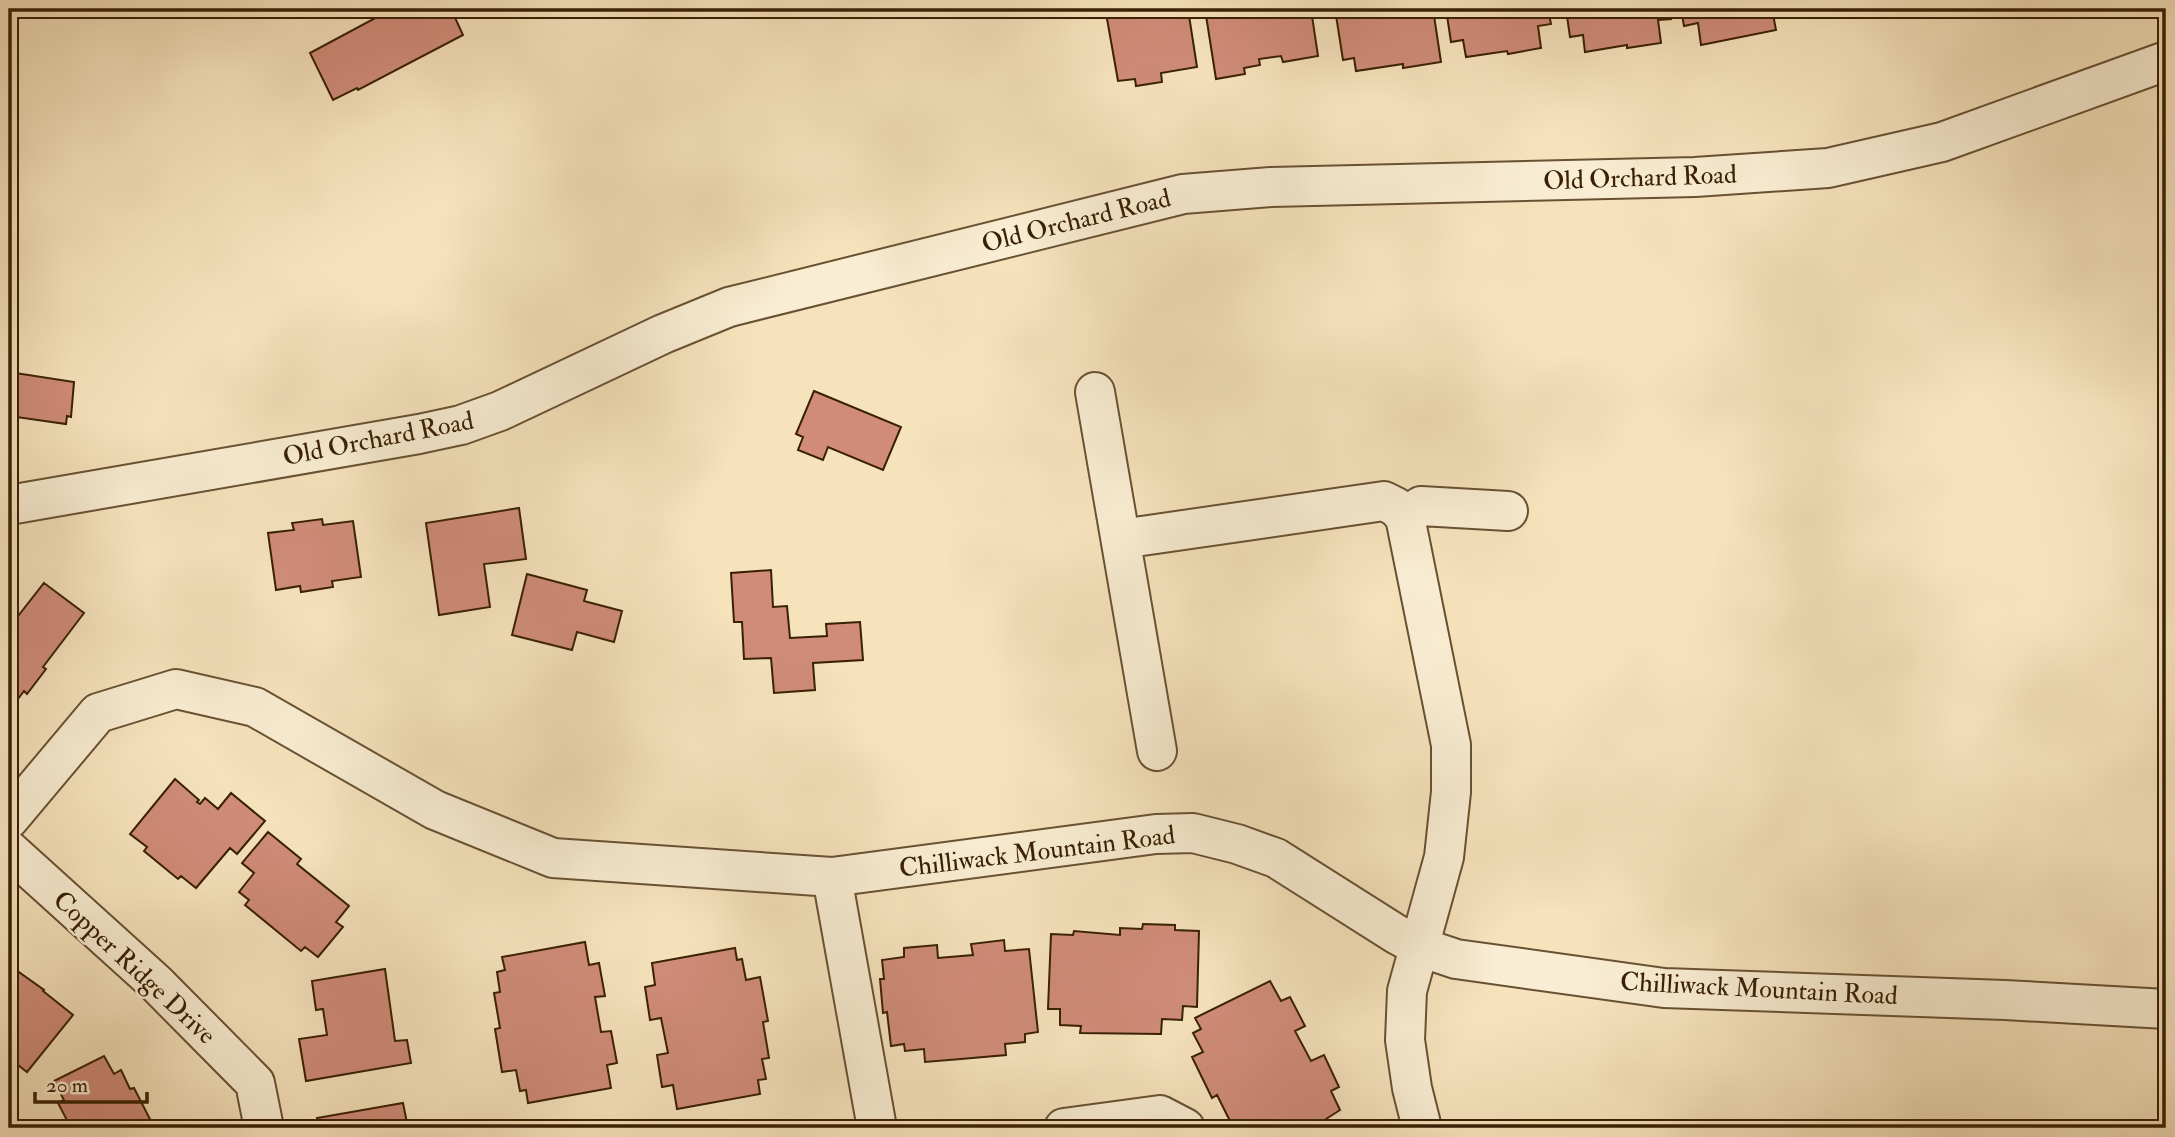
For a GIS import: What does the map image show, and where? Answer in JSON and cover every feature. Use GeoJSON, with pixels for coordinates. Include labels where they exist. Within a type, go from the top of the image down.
{"type":"FeatureCollection","features":[{"type":"Feature","properties":{"kind":"street","name":"Old Orchard Road"},"geometry":{"type":"LineString","coordinates":[[9,505],[461,425],[500,411],[663,334],[729,307],[1183,194],[1272,187],[1695,177],[1828,168],[1942,142],[2166,61]]}},
{"type":"Feature","properties":{"kind":"street"},"geometry":{"type":"LineString","coordinates":[[1095,392],[1157,751]]}},
{"type":"Feature","properties":{"kind":"street"},"geometry":{"type":"LineString","coordinates":[[1121,539],[1384,501],[1396,507],[1405,517],[1451,745],[1451,792],[1444,857],[1407,991],[1405,1040],[1412,1088],[1422,1128]]}},
{"type":"Feature","properties":{"kind":"street"},"geometry":{"type":"LineString","coordinates":[[1405,517],[1421,506],[1508,511]]}},
{"type":"Feature","properties":{"kind":"street","name":"Chilliwack Mountain Road"},"geometry":{"type":"LineString","coordinates":[[9,819],[97,713],[176,689],[255,707],[435,810],[553,858],[832,877],[1156,834],[1193,833],[1237,844],[1276,858],[1396,934],[1420,947],[1456,958],[1664,988],[2005,1000],[2166,1009]]}},
{"type":"Feature","properties":{"kind":"street","name":"Copper Ridge Drive"},"geometry":{"type":"LineString","coordinates":[[9,850],[156,983],[255,1083],[264,1128]]}},
{"type":"Feature","properties":{"kind":"street"},"geometry":{"type":"LineString","coordinates":[[832,877],[877,1128]]}},
{"type":"Feature","properties":{"kind":"street"},"geometry":{"type":"LineString","coordinates":[[1064,1128],[1160,1115],[1185,1128]]}},
{"type":"Feature","properties":{"kind":"building"},"geometry":{"type":"Polygon","coordinates":[[[392,9],[451,9],[463,35],[358,90],[357,88],[333,100],[310,53],[392,9]]]}},
{"type":"Feature","properties":{"kind":"building"},"geometry":{"type":"Polygon","coordinates":[[[1137,9],[1188,9],[1197,67],[1161,73],[1162,82],[1136,86],[1135,79],[1118,81],[1106,13],[1137,9]]]}},
{"type":"Feature","properties":{"kind":"building"},"geometry":{"type":"Polygon","coordinates":[[[1205,9],[1311,9],[1318,56],[1283,62],[1281,56],[1259,59],[1260,65],[1244,68],[1245,74],[1216,79],[1205,9]]]}},
{"type":"Feature","properties":{"kind":"building"},"geometry":{"type":"Polygon","coordinates":[[[1335,9],[1433,9],[1441,62],[1356,71],[1354,58],[1343,60],[1335,9]]]}},
{"type":"Feature","properties":{"kind":"building"},"geometry":{"type":"Polygon","coordinates":[[[1446,9],[1548,9],[1551,24],[1538,26],[1541,48],[1466,57],[1463,40],[1451,42],[1446,9]]]}},
{"type":"Feature","properties":{"kind":"building"},"geometry":{"type":"Polygon","coordinates":[[[1566,9],[1669,9],[1671,19],[1658,20],[1661,43],[1585,52],[1583,35],[1570,37],[1566,9]]]}},
{"type":"Feature","properties":{"kind":"building"},"geometry":{"type":"Polygon","coordinates":[[[1681,9],[1785,9],[1786,12],[1773,14],[1776,30],[1701,45],[1698,23],[1684,26],[1681,9]]]}},
{"type":"Feature","properties":{"kind":"building"},"geometry":{"type":"Polygon","coordinates":[[[9,372],[74,382],[71,417],[67,416],[66,424],[9,416],[9,372]]]}},
{"type":"Feature","properties":{"kind":"building"},"geometry":{"type":"Polygon","coordinates":[[[814,391],[901,427],[883,470],[828,447],[823,460],[798,450],[803,437],[796,434],[814,391]]]}},
{"type":"Feature","properties":{"kind":"building"},"geometry":{"type":"Polygon","coordinates":[[[519,508],[526,559],[484,564],[490,607],[439,615],[426,523],[519,508]]]}},
{"type":"Feature","properties":{"kind":"building"},"geometry":{"type":"Polygon","coordinates":[[[322,519],[323,525],[353,521],[361,577],[332,581],[333,587],[301,592],[300,586],[276,590],[268,533],[294,530],[292,523],[322,519]]]}},
{"type":"Feature","properties":{"kind":"building"},"geometry":{"type":"Polygon","coordinates":[[[771,570],[773,607],[787,606],[790,638],[827,636],[826,624],[860,622],[863,660],[813,663],[815,690],[774,693],[771,658],[744,659],[742,622],[734,622],[731,573],[771,570]]]}},
{"type":"Feature","properties":{"kind":"building"},"geometry":{"type":"Polygon","coordinates":[[[527,574],[587,590],[584,601],[622,611],[614,642],[577,632],[572,650],[512,635],[527,574]]]}},
{"type":"Feature","properties":{"kind":"building"},"geometry":{"type":"Polygon","coordinates":[[[44,583],[84,613],[43,667],[46,669],[27,694],[24,691],[9,711],[9,609],[18,616],[44,583]]]}},
{"type":"Feature","properties":{"kind":"building"},"geometry":{"type":"Polygon","coordinates":[[[175,779],[199,800],[197,802],[200,804],[205,798],[218,809],[231,793],[265,821],[237,854],[230,848],[196,888],[181,876],[178,879],[144,851],[147,847],[130,834],[175,779]]]}},
{"type":"Feature","properties":{"kind":"building"},"geometry":{"type":"Polygon","coordinates":[[[268,832],[301,859],[297,864],[349,906],[336,922],[343,927],[318,957],[305,947],[301,951],[245,905],[249,900],[239,892],[254,873],[242,863],[268,832]]]}},
{"type":"Feature","properties":{"kind":"building"},"geometry":{"type":"Polygon","coordinates":[[[1143,924],[1175,925],[1175,930],[1199,931],[1197,1007],[1183,1006],[1182,1020],[1162,1019],[1161,1034],[1080,1033],[1081,1026],[1060,1025],[1060,1009],[1048,1009],[1051,934],[1073,935],[1074,931],[1120,935],[1120,928],[1142,929],[1143,924]]]}},
{"type":"Feature","properties":{"kind":"building"},"geometry":{"type":"Polygon","coordinates":[[[1004,940],[1005,951],[1029,949],[1038,1032],[1025,1034],[1025,1042],[1005,1044],[1006,1055],[925,1062],[924,1049],[905,1051],[904,1044],[891,1046],[887,1012],[883,1013],[880,979],[884,979],[882,960],[904,957],[904,948],[937,945],[938,958],[973,955],[971,944],[1004,940]]]}},
{"type":"Feature","properties":{"kind":"building"},"geometry":{"type":"Polygon","coordinates":[[[585,942],[589,965],[599,963],[605,996],[595,997],[601,1032],[611,1031],[617,1063],[607,1065],[611,1088],[528,1103],[526,1090],[520,1091],[516,1070],[502,1072],[495,1029],[500,1028],[494,993],[500,992],[497,972],[505,970],[502,957],[585,942]]]}},
{"type":"Feature","properties":{"kind":"building"},"geometry":{"type":"Polygon","coordinates":[[[735,948],[737,960],[742,959],[746,980],[760,977],[768,1021],[763,1022],[769,1058],[762,1059],[766,1079],[758,1080],[760,1094],[677,1109],[673,1085],[662,1087],[657,1055],[668,1053],[661,1018],[650,1020],[645,987],[655,985],[652,963],[735,948]]]}},
{"type":"Feature","properties":{"kind":"building"},"geometry":{"type":"Polygon","coordinates":[[[9,965],[73,1015],[27,1072],[9,1058],[9,965]]]}},
{"type":"Feature","properties":{"kind":"building"},"geometry":{"type":"Polygon","coordinates":[[[385,969],[395,1041],[407,1040],[411,1063],[306,1081],[299,1039],[327,1035],[323,1009],[316,1010],[312,981],[385,969]]]}},
{"type":"Feature","properties":{"kind":"building"},"geometry":{"type":"Polygon","coordinates":[[[1270,981],[1281,1001],[1290,997],[1305,1026],[1295,1031],[1311,1061],[1324,1055],[1339,1087],[1331,1091],[1340,1110],[1312,1128],[1244,1128],[1241,1122],[1233,1127],[1217,1095],[1212,1098],[1192,1057],[1203,1052],[1193,1033],[1201,1029],[1195,1018],[1270,981]]]}},
{"type":"Feature","properties":{"kind":"building"},"geometry":{"type":"Polygon","coordinates":[[[104,1056],[114,1074],[121,1070],[130,1089],[134,1088],[153,1125],[147,1128],[71,1128],[58,1103],[64,1100],[54,1081],[104,1056]]]}},
{"type":"Feature","properties":{"kind":"building"},"geometry":{"type":"Polygon","coordinates":[[[403,1103],[408,1128],[319,1128],[317,1118],[403,1103]]]}}]}
